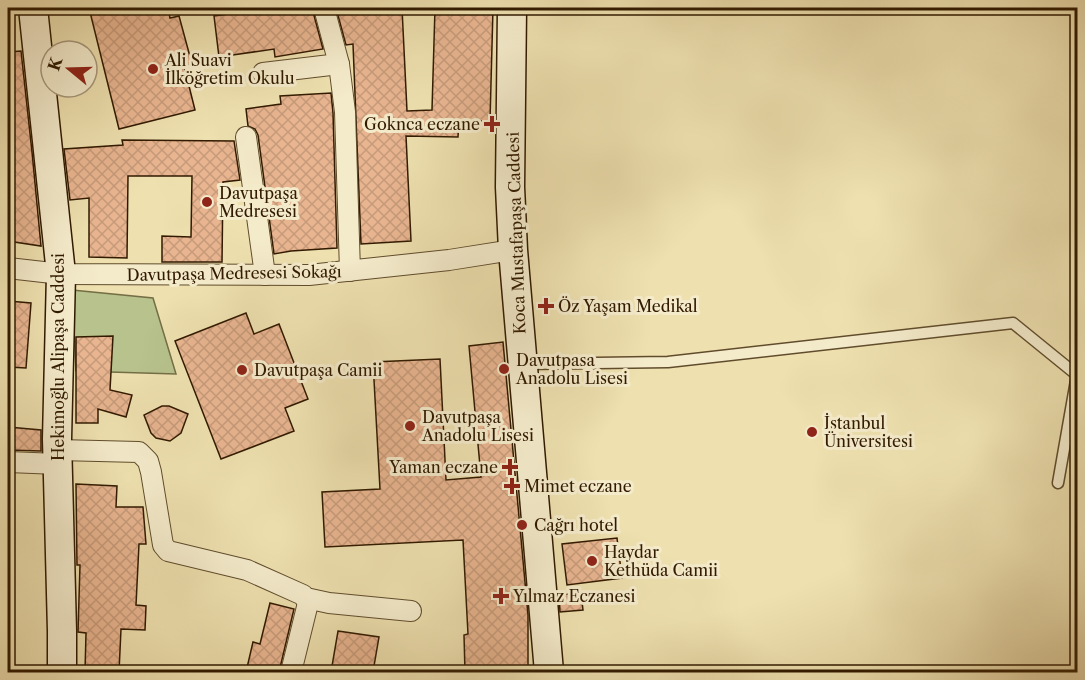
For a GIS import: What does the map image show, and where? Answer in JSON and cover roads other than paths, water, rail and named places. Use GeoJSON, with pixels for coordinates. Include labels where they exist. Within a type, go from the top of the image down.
{"type":"FeatureCollection","features":[{"type":"Feature","properties":{"kind":"street","name":"Hekimoğlu Alipaşa Caddesi"},"geometry":{"type":"LineString","coordinates":[[33,8],[61,274],[58,457],[62,672]]}},
{"type":"Feature","properties":{"kind":"street"},"geometry":{"type":"LineString","coordinates":[[324,8],[339,64],[345,112],[350,271]]}},
{"type":"Feature","properties":{"kind":"street","name":"Koca Mustafapaşa Caddesi"},"geometry":{"type":"LineString","coordinates":[[512,8],[510,187],[513,250],[549,672]]}},
{"type":"Feature","properties":{"kind":"street"},"geometry":{"type":"LineString","coordinates":[[264,73],[339,64]]}},
{"type":"Feature","properties":{"kind":"street"},"geometry":{"type":"LineString","coordinates":[[246,136],[265,274]]}},
{"type":"Feature","properties":{"kind":"street","name":"Davutpaşa Medresesi Sokağı"},"geometry":{"type":"LineString","coordinates":[[8,268],[61,274],[309,275],[513,250]]}},
{"type":"Feature","properties":{"kind":"street"},"geometry":{"type":"LineString","coordinates":[[8,462],[139,452],[148,461],[162,545],[168,551],[247,570],[306,598],[329,603],[411,611]]}},
{"type":"Feature","properties":{"kind":"street"},"geometry":{"type":"LineString","coordinates":[[291,672],[308,603],[306,598]]}},
{"type":"Feature","properties":{"kind":"lane"},"geometry":{"type":"LineString","coordinates":[[522,364],[668,362],[1013,322],[1077,375],[1058,483]]}},
{"type":"Feature","properties":{"kind":"place","name":"Ali Suavi İlköğretim Okulu"},"geometry":{"type":"Point","coordinates":[153,69]}},
{"type":"Feature","properties":{"kind":"place","name":"Goknca eczane"},"geometry":{"type":"Point","coordinates":[492,124]}},
{"type":"Feature","properties":{"kind":"place","name":"Davutpaşa Medresesi"},"geometry":{"type":"Point","coordinates":[207,202]}},
{"type":"Feature","properties":{"kind":"place","name":"Öz Yaşam Medikal"},"geometry":{"type":"Point","coordinates":[546,306]}},
{"type":"Feature","properties":{"kind":"place","name":"Davutpasa Anadolu Lisesi"},"geometry":{"type":"Point","coordinates":[504,369]}},
{"type":"Feature","properties":{"kind":"place","name":"Davutpaşa Camii"},"geometry":{"type":"Point","coordinates":[242,370]}},
{"type":"Feature","properties":{"kind":"place","name":"Davutpaşa Anadolu Lisesi"},"geometry":{"type":"Point","coordinates":[410,426]}},
{"type":"Feature","properties":{"kind":"place","name":"İstanbul Üniversitesi"},"geometry":{"type":"Point","coordinates":[812,432]}},
{"type":"Feature","properties":{"kind":"place","name":"Yaman eczane"},"geometry":{"type":"Point","coordinates":[510,467]}},
{"type":"Feature","properties":{"kind":"place","name":"Mimet eczane"},"geometry":{"type":"Point","coordinates":[512,486]}},
{"type":"Feature","properties":{"kind":"place","name":"Cağrı hotel"},"geometry":{"type":"Point","coordinates":[522,525]}},
{"type":"Feature","properties":{"kind":"place","name":"Haydar Kethüda Camii"},"geometry":{"type":"Point","coordinates":[592,561]}},
{"type":"Feature","properties":{"kind":"place","name":"Yılmaz Eczanesi"},"geometry":{"type":"Point","coordinates":[501,596]}}]}
